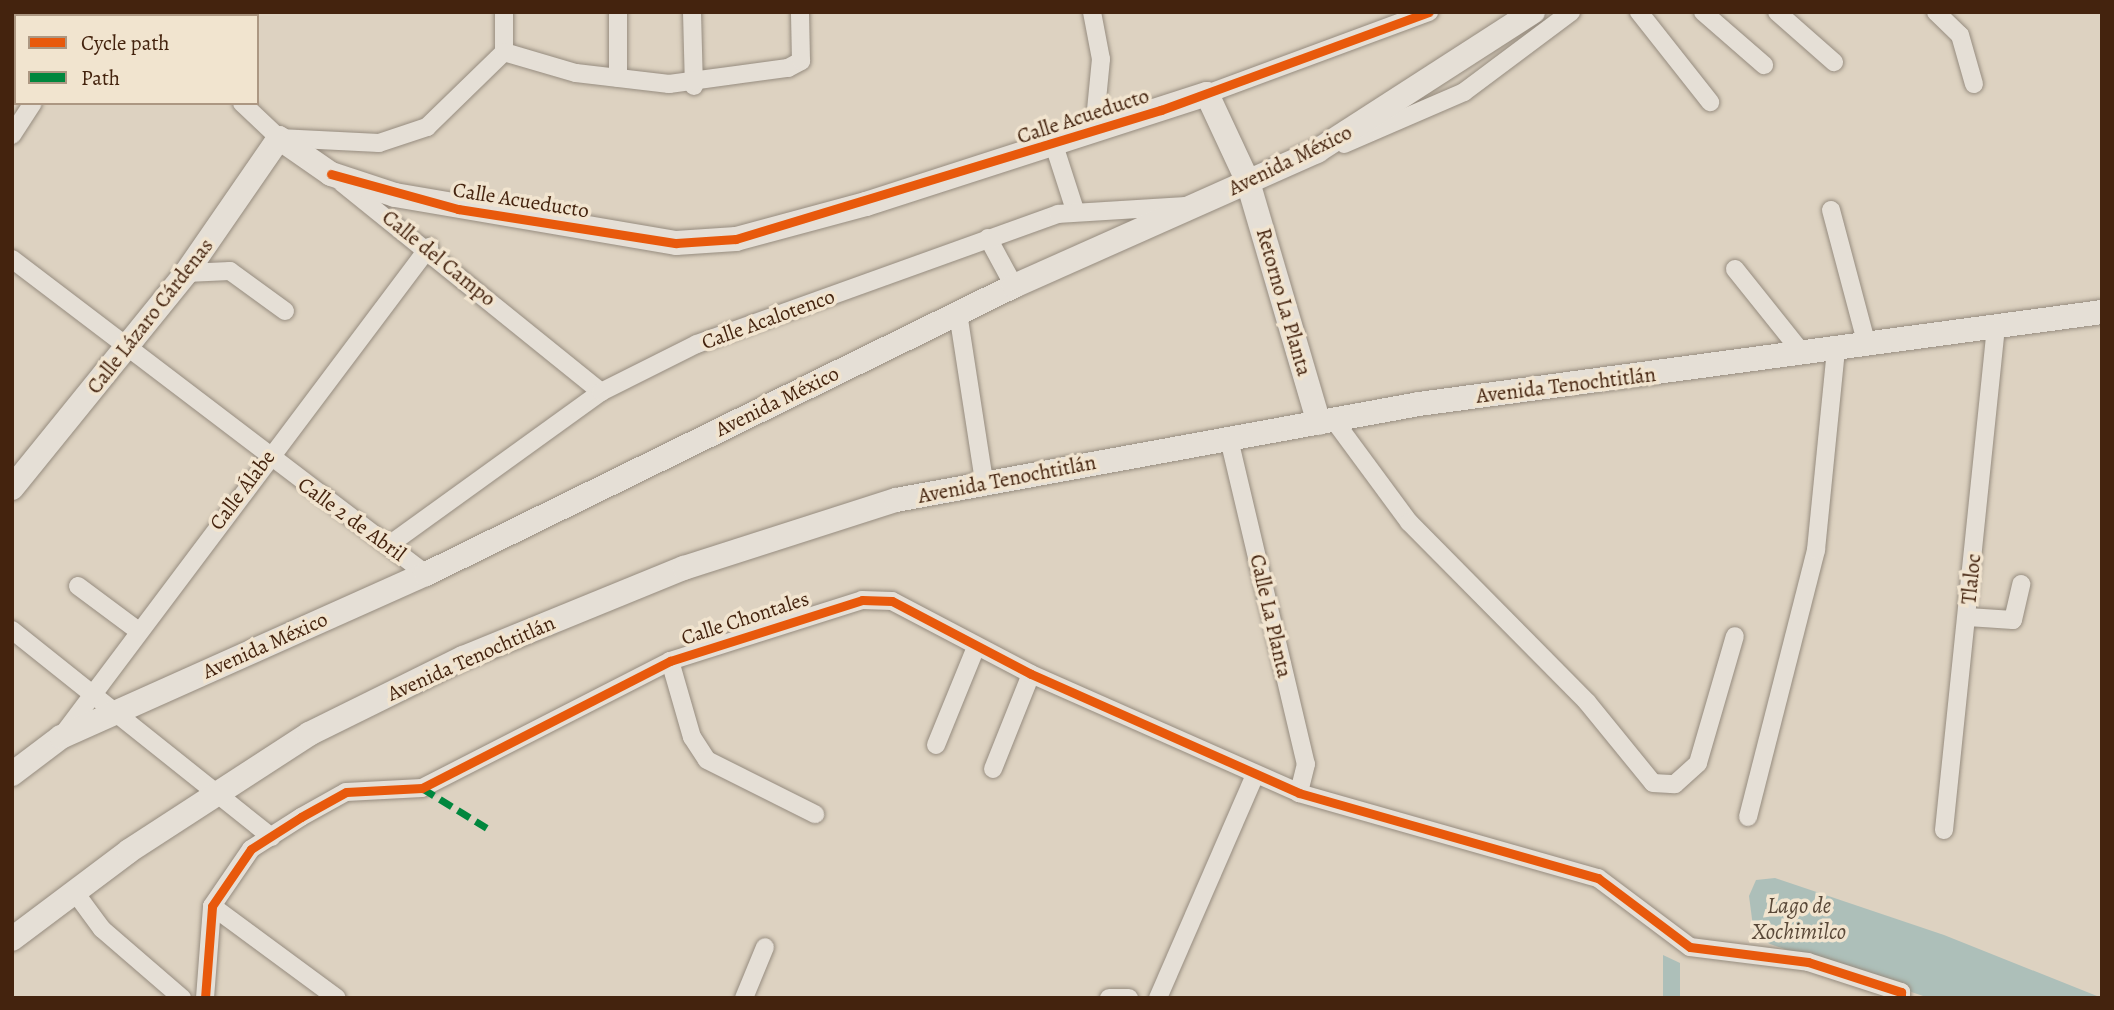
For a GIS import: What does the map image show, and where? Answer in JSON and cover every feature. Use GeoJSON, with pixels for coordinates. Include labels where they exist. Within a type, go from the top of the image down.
{"type":"FeatureCollection","features":[{"type":"Feature","properties":{"kind":"main road","name":"Avenida México"},"geometry":{"type":"LineString","coordinates":[[12,774],[61,737],[425,574],[1014,286],[1317,151],[1533,12]]}},
{"type":"Feature","properties":{"kind":"main road","name":"Calle Acueducto"},"geometry":{"type":"LineString","coordinates":[[331,174],[458,209],[676,243],[736,239],[1054,145],[1207,94]]}},
{"type":"Feature","properties":{"kind":"main road"},"geometry":{"type":"LineString","coordinates":[[1207,94],[1248,182]]}},
{"type":"Feature","properties":{"kind":"main road","name":"Calle del Campo"},"geometry":{"type":"LineString","coordinates":[[279,138],[331,174]]}},
{"type":"Feature","properties":{"kind":"main road","name":"Calle Lázaro Cárdenas"},"geometry":{"type":"LineString","coordinates":[[12,488],[186,273],[279,138]]}},
{"type":"Feature","properties":{"kind":"main road","name":"Retorno La Planta"},"geometry":{"type":"LineString","coordinates":[[1248,182],[1326,421]]}},
{"type":"Feature","properties":{"kind":"main road","name":"Avenida Tenochtitlán"},"geometry":{"type":"LineString","coordinates":[[12,939],[74,891],[216,792],[309,734],[463,658],[684,568],[896,500],[984,481],[1326,421],[2102,312]]}},
{"type":"Feature","properties":{"kind":"street"},"geometry":{"type":"LineString","coordinates":[[279,138],[379,143],[410,135],[427,127],[504,52],[504,12]]}},
{"type":"Feature","properties":{"kind":"street"},"geometry":{"type":"LineString","coordinates":[[618,12],[618,78]]}},
{"type":"Feature","properties":{"kind":"street"},"geometry":{"type":"LineString","coordinates":[[692,12],[694,86]]}},
{"type":"Feature","properties":{"kind":"street"},"geometry":{"type":"LineString","coordinates":[[504,52],[618,78],[694,86],[801,61],[800,12]]}},
{"type":"Feature","properties":{"kind":"street"},"geometry":{"type":"LineString","coordinates":[[1092,12],[1101,59],[1094,131]]}},
{"type":"Feature","properties":{"kind":"street","name":"Calle Acueducto"},"geometry":{"type":"LineString","coordinates":[[1207,94],[1429,12]]}},
{"type":"Feature","properties":{"kind":"street"},"geometry":{"type":"LineString","coordinates":[[1317,151],[1464,92],[1572,12]]}},
{"type":"Feature","properties":{"kind":"street"},"geometry":{"type":"LineString","coordinates":[[1639,12],[1710,102]]}},
{"type":"Feature","properties":{"kind":"street"},"geometry":{"type":"LineString","coordinates":[[1703,12],[1764,65]]}},
{"type":"Feature","properties":{"kind":"street"},"geometry":{"type":"LineString","coordinates":[[1777,12],[1834,62]]}},
{"type":"Feature","properties":{"kind":"street"},"geometry":{"type":"LineString","coordinates":[[1936,12],[1959,35],[1974,84]]}},
{"type":"Feature","properties":{"kind":"street"},"geometry":{"type":"LineString","coordinates":[[12,135],[32,105]]}},
{"type":"Feature","properties":{"kind":"street","name":"Calle del Campo"},"geometry":{"type":"LineString","coordinates":[[244,105],[279,138]]}},
{"type":"Feature","properties":{"kind":"street"},"geometry":{"type":"LineString","coordinates":[[1054,145],[1075,211]]}},
{"type":"Feature","properties":{"kind":"street","name":"Calle del Campo"},"geometry":{"type":"LineString","coordinates":[[331,174],[429,247],[601,392]]}},
{"type":"Feature","properties":{"kind":"street","name":"Calle Acalotenco"},"geometry":{"type":"LineString","coordinates":[[389,545],[601,392],[697,344],[988,238],[1075,211],[1192,206]]}},
{"type":"Feature","properties":{"kind":"street"},"geometry":{"type":"LineString","coordinates":[[1830,209],[1867,345]]}},
{"type":"Feature","properties":{"kind":"street"},"geometry":{"type":"LineString","coordinates":[[988,238],[1014,286]]}},
{"type":"Feature","properties":{"kind":"street","name":"Calle Álabe"},"geometry":{"type":"LineString","coordinates":[[61,737],[89,692],[136,629],[429,247]]}},
{"type":"Feature","properties":{"kind":"street","name":"Calle 2 de Abril"},"geometry":{"type":"LineString","coordinates":[[12,259],[125,351],[425,574]]}},
{"type":"Feature","properties":{"kind":"street"},"geometry":{"type":"LineString","coordinates":[[1735,268],[1803,354]]}},
{"type":"Feature","properties":{"kind":"street"},"geometry":{"type":"LineString","coordinates":[[186,273],[229,271],[285,311]]}},
{"type":"Feature","properties":{"kind":"street"},"geometry":{"type":"LineString","coordinates":[[958,313],[984,481]]}},
{"type":"Feature","properties":{"kind":"street","name":"Tlaloc"},"geometry":{"type":"LineString","coordinates":[[1944,830],[1996,327]]}},
{"type":"Feature","properties":{"kind":"street"},"geometry":{"type":"LineString","coordinates":[[1748,817],[1816,550],[1836,350]]}},
{"type":"Feature","properties":{"kind":"street"},"geometry":{"type":"LineString","coordinates":[[1326,421],[1409,522],[1587,702],[1653,783],[1675,784],[1698,763],[1735,636]]}},
{"type":"Feature","properties":{"kind":"street","name":"Calle La Planta"},"geometry":{"type":"LineString","coordinates":[[1229,439],[1306,764],[1299,793]]}},
{"type":"Feature","properties":{"kind":"street"},"geometry":{"type":"LineString","coordinates":[[1968,617],[2012,620],[2021,584]]}},
{"type":"Feature","properties":{"kind":"street"},"geometry":{"type":"LineString","coordinates":[[78,586],[136,629]]}},
{"type":"Feature","properties":{"kind":"street","name":"Calle Chontales"},"geometry":{"type":"LineString","coordinates":[[212,906],[251,849],[346,792],[422,788],[670,660],[862,600],[892,601],[975,647],[1031,674],[1299,793],[1407,828],[1598,878],[1690,947],[1808,962],[1901,992],[1901,998]]}},
{"type":"Feature","properties":{"kind":"street"},"geometry":{"type":"LineString","coordinates":[[12,630],[89,692],[118,710],[271,836]]}},
{"type":"Feature","properties":{"kind":"street"},"geometry":{"type":"LineString","coordinates":[[936,745],[975,647]]}},
{"type":"Feature","properties":{"kind":"street"},"geometry":{"type":"LineString","coordinates":[[670,660],[692,737],[707,760],[815,814]]}},
{"type":"Feature","properties":{"kind":"street"},"geometry":{"type":"LineString","coordinates":[[993,769],[1031,674]]}},
{"type":"Feature","properties":{"kind":"street"},"geometry":{"type":"LineString","coordinates":[[1158,998],[1255,775]]}},
{"type":"Feature","properties":{"kind":"street"},"geometry":{"type":"LineString","coordinates":[[74,891],[102,929],[182,998]]}},
{"type":"Feature","properties":{"kind":"street"},"geometry":{"type":"LineString","coordinates":[[205,998],[212,906]]}},
{"type":"Feature","properties":{"kind":"street"},"geometry":{"type":"LineString","coordinates":[[212,906],[337,998]]}},
{"type":"Feature","properties":{"kind":"street"},"geometry":{"type":"LineString","coordinates":[[744,998],[765,947]]}},
{"type":"Feature","properties":{"kind":"water","name":"Lago de Xochimilco"},"geometry":{"type":"Polygon","coordinates":[[[1775,878],[1944,935],[2102,998],[1929,998],[1770,944],[1754,934],[1749,896],[1756,880],[1775,878]]]}},
{"type":"Feature","properties":{"kind":"water"},"geometry":{"type":"Polygon","coordinates":[[[1663,955],[1680,963],[1680,998],[1663,998],[1663,955]]]}},
{"type":"Feature","properties":{"kind":"marked path"},"geometry":{"type":"LineString","coordinates":[[422,788],[487,828]]}},
{"type":"Feature","properties":{"kind":"cycle path"},"geometry":{"type":"LineString","coordinates":[[331,174],[458,209],[676,243],[736,239],[1161,110],[1429,12]]}},
{"type":"Feature","properties":{"kind":"cycle path"},"geometry":{"type":"LineString","coordinates":[[205,998],[212,906],[251,849],[301,817],[346,792],[422,788],[670,661],[862,600],[892,601],[1031,674],[1299,793],[1598,878],[1690,947],[1808,962],[1901,992],[1901,998]]}}]}
